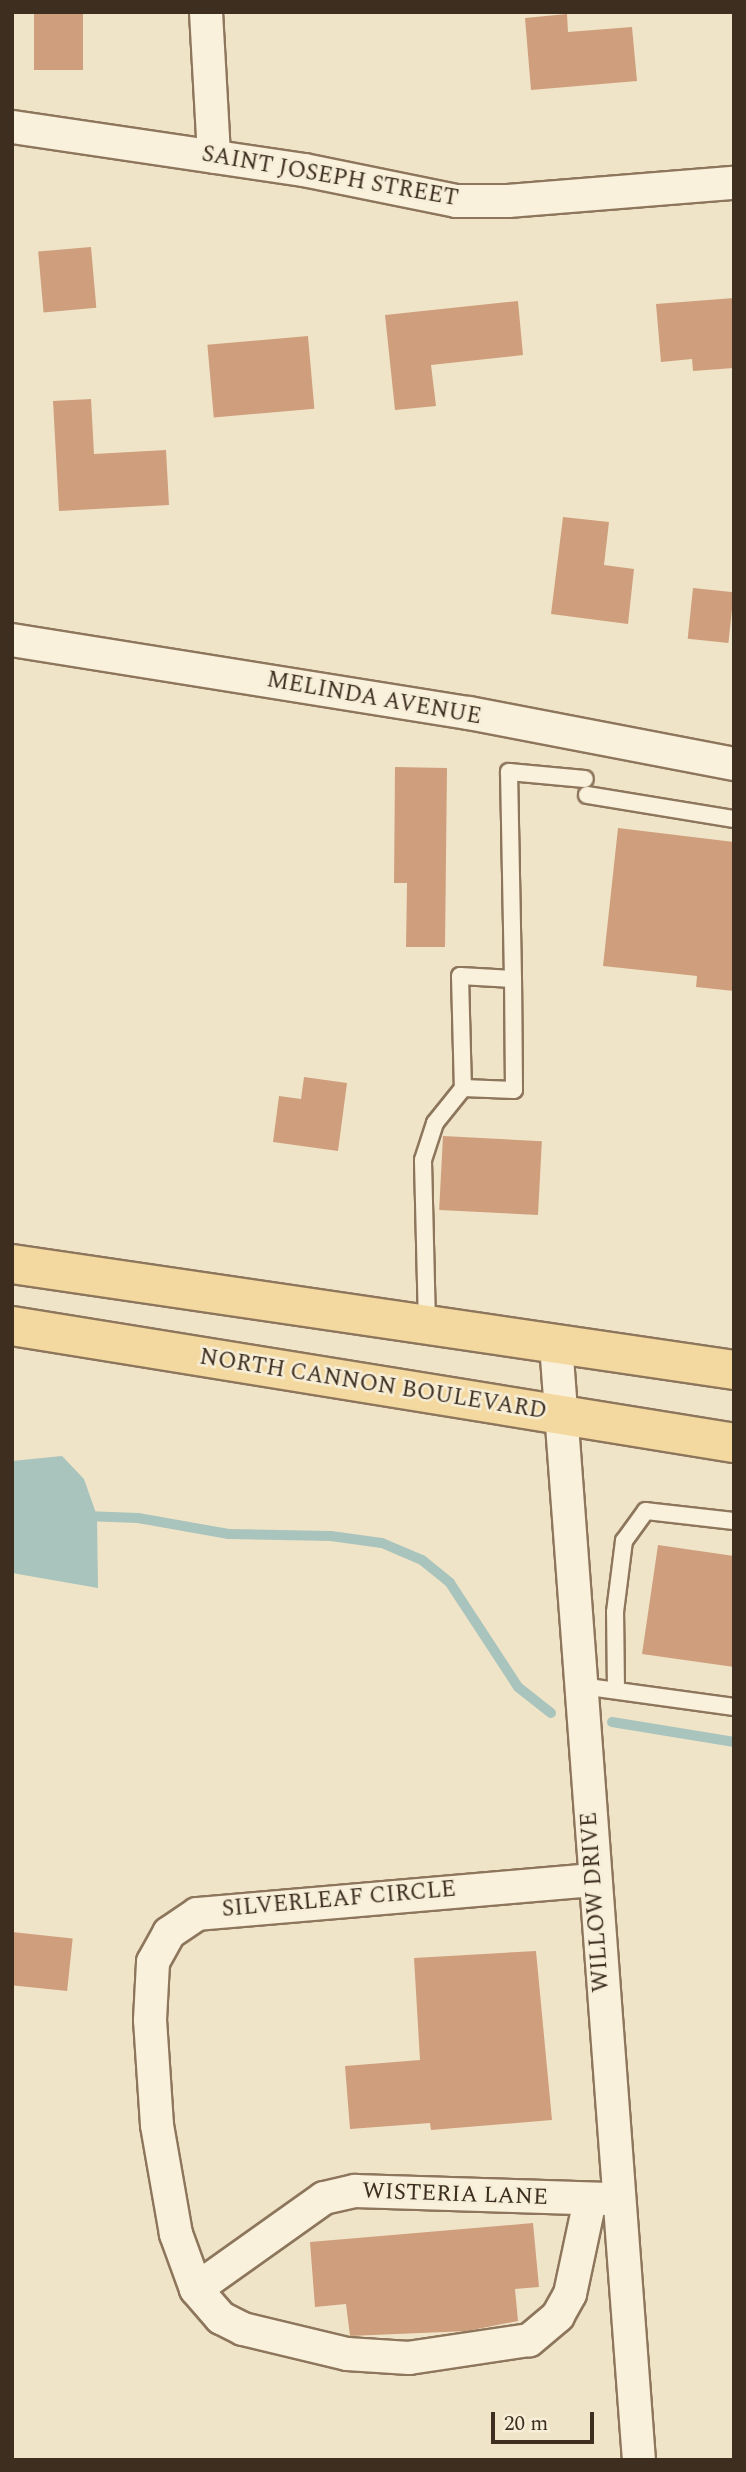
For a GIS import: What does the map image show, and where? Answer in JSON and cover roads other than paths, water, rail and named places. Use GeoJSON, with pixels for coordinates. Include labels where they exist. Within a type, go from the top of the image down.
{"type":"FeatureCollection","features":[{"type":"Feature","properties":{"kind":"main road"},"geometry":{"type":"LineString","coordinates":[[12,1264],[734,1370]]}},
{"type":"Feature","properties":{"kind":"main road","name":"NORTH CANNON BOULEVARD"},"geometry":{"type":"LineString","coordinates":[[12,1326],[734,1443]]}},
{"type":"Feature","properties":{"kind":"street"},"geometry":{"type":"LineString","coordinates":[[206,12],[214,157]]}},
{"type":"Feature","properties":{"kind":"street","name":"SAINT JOSEPH STREET"},"geometry":{"type":"LineString","coordinates":[[12,127],[214,157],[456,201],[508,201],[734,183]]}},
{"type":"Feature","properties":{"kind":"street","name":"MELINDA AVENUE"},"geometry":{"type":"LineString","coordinates":[[12,640],[469,713],[734,764]]}},
{"type":"Feature","properties":{"kind":"street","name":"WILLOW DRIVE"},"geometry":{"type":"LineString","coordinates":[[556,1344],[595,1881],[604,2199],[639,2460]]}},
{"type":"Feature","properties":{"kind":"street","name":"SILVERLEAF CIRCLE"},"geometry":{"type":"LineString","coordinates":[[595,1881],[226,1908],[197,1914],[169,1933],[153,1962],[150,2020],[157,2124],[176,2234],[196,2289],[221,2318],[243,2329],[348,2354],[442,2356],[529,2340],[558,2316],[570,2294],[604,2199]]}},
{"type":"Feature","properties":{"kind":"street","name":"WISTERIA LANE"},"geometry":{"type":"LineString","coordinates":[[196,2289],[324,2197],[355,2190],[604,2199]]}},
{"type":"Feature","properties":{"kind":"lane"},"geometry":{"type":"LineString","coordinates":[[463,1088],[514,1090],[509,772],[734,819]]}},
{"type":"Feature","properties":{"kind":"lane"},"geometry":{"type":"LineString","coordinates":[[427,1325],[423,1160],[435,1123],[463,1088],[460,976],[513,979]]}},
{"type":"Feature","properties":{"kind":"lane"},"geometry":{"type":"LineString","coordinates":[[616,1690],[615,1612],[624,1541],[646,1511],[734,1521]]}},
{"type":"Feature","properties":{"kind":"lane"},"geometry":{"type":"LineString","coordinates":[[581,1686],[734,1707]]}},
{"type":"Feature","properties":{"kind":"water"},"geometry":{"type":"Polygon","coordinates":[[[62,1456],[84,1479],[97,1516],[98,1588],[12,1573],[12,1461],[62,1456]]]}},
{"type":"Feature","properties":{"kind":"waterway"},"geometry":{"type":"LineString","coordinates":[[85,1516],[138,1518],[229,1534],[331,1536],[382,1543],[422,1560],[450,1583],[518,1687],[551,1713]]}},
{"type":"Feature","properties":{"kind":"waterway"},"geometry":{"type":"LineString","coordinates":[[612,1722],[734,1742]]}}]}
